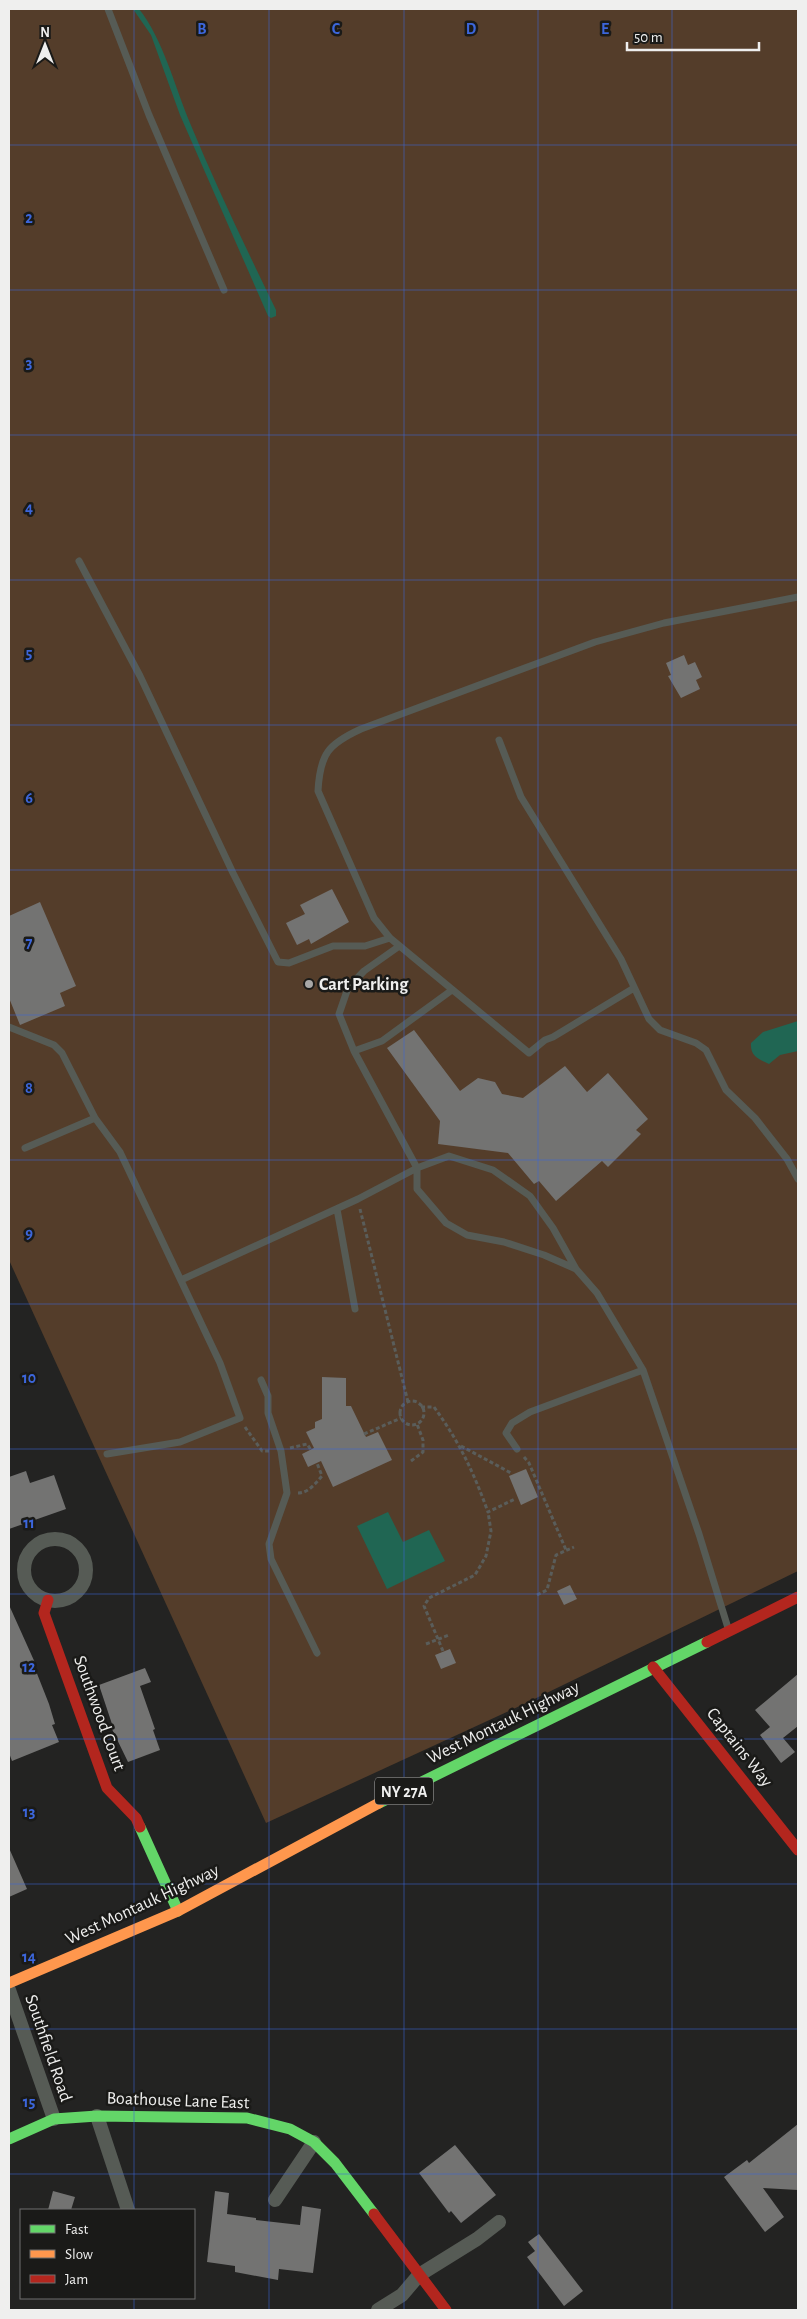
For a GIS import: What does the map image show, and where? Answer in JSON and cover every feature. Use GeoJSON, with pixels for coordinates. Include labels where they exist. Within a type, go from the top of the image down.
{"type":"FeatureCollection","features":[{"type":"Feature","properties":{"kind":"street"},"geometry":{"type":"LineString","coordinates":[[51,1539],[63,1540],[74,1545],[82,1554],[86,1566],[86,1578],[80,1589],[71,1597],[60,1601],[48,1600],[37,1595],[28,1586],[24,1575],[25,1562],[30,1551],[39,1543],[51,1539]]}},
{"type":"Feature","properties":{"kind":"street","name":"West Montauk Highway"},"geometry":{"type":"LineString","coordinates":[[9,1983],[178,1911],[387,1799],[798,1598]]}},
{"type":"Feature","properties":{"kind":"street","name":"Southwood Court"},"geometry":{"type":"LineString","coordinates":[[48,1600],[44,1613],[108,1788],[136,1818],[178,1911]]}},
{"type":"Feature","properties":{"kind":"street","name":"Captains Way"},"geometry":{"type":"LineString","coordinates":[[654,1667],[798,1850]]}},
{"type":"Feature","properties":{"kind":"street","name":"Southfield Road"},"geometry":{"type":"LineString","coordinates":[[9,1990],[54,2119]]}},
{"type":"Feature","properties":{"kind":"street","name":"Boathouse Lane East"},"geometry":{"type":"LineString","coordinates":[[54,2119],[97,2116],[247,2118],[290,2129],[314,2142],[335,2163],[446,2310]]}},
{"type":"Feature","properties":{"kind":"street","name":"Boathouse Lane East"},"geometry":{"type":"LineString","coordinates":[[97,2116],[128,2209]]}},
{"type":"Feature","properties":{"kind":"street"},"geometry":{"type":"LineString","coordinates":[[9,2140],[54,2119]]}},
{"type":"Feature","properties":{"kind":"street"},"geometry":{"type":"LineString","coordinates":[[275,2200],[314,2142]]}},
{"type":"Feature","properties":{"kind":"street"},"geometry":{"type":"LineString","coordinates":[[378,2310],[402,2295],[419,2275],[477,2239],[499,2222]]}},
{"type":"Feature","properties":{"kind":"lane"},"geometry":{"type":"LineString","coordinates":[[108,9],[148,115],[224,290]]}},
{"type":"Feature","properties":{"kind":"lane"},"geometry":{"type":"LineString","coordinates":[[79,561],[140,676],[233,873],[278,962],[289,963],[333,946],[366,946],[390,938]]}},
{"type":"Feature","properties":{"kind":"lane"},"geometry":{"type":"LineString","coordinates":[[634,988],[553,1038],[545,1040],[529,1053],[398,947],[374,918],[318,791],[319,771],[325,756],[337,740],[438,699],[595,642],[664,623],[798,597]]}},
{"type":"Feature","properties":{"kind":"lane"},"geometry":{"type":"LineString","coordinates":[[499,740],[521,797],[621,959],[649,1019],[660,1030],[696,1043],[706,1050],[726,1090],[755,1118],[787,1159],[798,1179]]}},
{"type":"Feature","properties":{"kind":"lane"},"geometry":{"type":"LineString","coordinates":[[398,947],[364,971],[348,988],[339,1014],[354,1051],[417,1168],[417,1188],[446,1223],[467,1236],[504,1242],[544,1255],[576,1269]]}},
{"type":"Feature","properties":{"kind":"lane"},"geometry":{"type":"LineString","coordinates":[[354,1051],[382,1041],[452,990]]}},
{"type":"Feature","properties":{"kind":"lane"},"geometry":{"type":"LineString","coordinates":[[9,1027],[54,1045],[62,1053],[95,1118],[120,1152],[220,1363],[240,1418],[180,1442],[108,1454]]}},
{"type":"Feature","properties":{"kind":"lane"},"geometry":{"type":"LineString","coordinates":[[25,1148],[95,1118]]}},
{"type":"Feature","properties":{"kind":"lane"},"geometry":{"type":"LineString","coordinates":[[181,1280],[337,1208],[417,1168],[449,1156],[493,1170],[530,1196],[554,1228],[576,1269],[597,1293],[643,1370],[700,1534],[729,1631]]}},
{"type":"Feature","properties":{"kind":"lane"},"geometry":{"type":"LineString","coordinates":[[337,1208],[356,1308]]}},
{"type":"Feature","properties":{"kind":"lane"},"geometry":{"type":"LineString","coordinates":[[517,1449],[506,1433],[512,1423],[530,1412],[643,1370]]}},
{"type":"Feature","properties":{"kind":"lane"},"geometry":{"type":"LineString","coordinates":[[261,1380],[268,1396],[268,1413],[281,1450],[287,1493],[269,1544],[271,1559],[317,1654]]}},
{"type":"Feature","properties":{"kind":"path"},"geometry":{"type":"LineString","coordinates":[[358,1198],[408,1402]]}},
{"type":"Feature","properties":{"kind":"path"},"geometry":{"type":"LineString","coordinates":[[408,1402],[416,1402],[421,1407],[422,1418],[417,1424],[410,1425],[401,1418],[402,1407],[408,1402]]}},
{"type":"Feature","properties":{"kind":"path"},"geometry":{"type":"LineString","coordinates":[[421,1407],[434,1406],[461,1446],[488,1512],[491,1531],[486,1556],[475,1575],[429,1598],[424,1606],[443,1652]]}},
{"type":"Feature","properties":{"kind":"path"},"geometry":{"type":"LineString","coordinates":[[364,1434],[401,1418]]}},
{"type":"Feature","properties":{"kind":"path"},"geometry":{"type":"LineString","coordinates":[[412,1461],[423,1452],[423,1440],[417,1424]]}},
{"type":"Feature","properties":{"kind":"path"},"geometry":{"type":"LineString","coordinates":[[461,1446],[512,1473]]}},
{"type":"Feature","properties":{"kind":"path"},"geometry":{"type":"LineString","coordinates":[[517,1449],[529,1462],[566,1550]]}},
{"type":"Feature","properties":{"kind":"path"},"geometry":{"type":"LineString","coordinates":[[287,1493],[303,1493],[314,1486],[322,1476],[317,1463]]}},
{"type":"Feature","properties":{"kind":"path"},"geometry":{"type":"LineString","coordinates":[[488,1512],[515,1499]]}},
{"type":"Feature","properties":{"kind":"path"},"geometry":{"type":"LineString","coordinates":[[537,1594],[547,1590],[556,1555],[574,1547]]}},
{"type":"Feature","properties":{"kind":"path"},"geometry":{"type":"LineString","coordinates":[[426,1644],[448,1635]]}},
{"type":"Feature","properties":{"kind":"shaded area"},"geometry":{"type":"Polygon","coordinates":[[[9,9],[798,9],[798,1571],[524,1704],[266,1823],[9,1260],[9,9]]]}},
{"type":"Feature","properties":{"kind":"shaded area"},"geometry":{"type":"Polygon","coordinates":[[[133,9],[139,9],[162,49],[200,147],[276,310],[276,316],[271,318],[268,316],[180,115],[151,35],[133,9]]]}},
{"type":"Feature","properties":{"kind":"shaded area"},"geometry":{"type":"Polygon","coordinates":[[[798,1021],[798,1051],[780,1055],[769,1064],[758,1059],[753,1054],[751,1043],[763,1032],[798,1021]]]}},
{"type":"Feature","properties":{"kind":"shaded area"},"geometry":{"type":"Polygon","coordinates":[[[388,1512],[403,1542],[429,1530],[445,1561],[387,1589],[357,1526],[388,1512]]]}},
{"type":"Feature","properties":{"kind":"building"},"geometry":{"type":"Polygon","coordinates":[[[684,655],[688,665],[695,662],[702,677],[696,680],[700,689],[681,698],[668,676],[671,675],[666,663],[684,655]]]}},
{"type":"Feature","properties":{"kind":"building"},"geometry":{"type":"Polygon","coordinates":[[[332,889],[349,922],[311,944],[309,939],[297,945],[286,923],[305,914],[300,905],[332,889]]]}},
{"type":"Feature","properties":{"kind":"building"},"geometry":{"type":"Polygon","coordinates":[[[40,902],[76,986],[60,993],[65,1006],[20,1025],[9,998],[9,916],[40,902]]]}},
{"type":"Feature","properties":{"kind":"building"},"geometry":{"type":"Polygon","coordinates":[[[414,1030],[460,1091],[478,1078],[495,1082],[502,1094],[523,1098],[565,1066],[587,1092],[608,1073],[648,1119],[636,1130],[641,1134],[608,1167],[602,1161],[556,1201],[539,1181],[534,1184],[508,1153],[438,1144],[440,1121],[387,1048],[414,1030]]]}},
{"type":"Feature","properties":{"kind":"building"},"geometry":{"type":"Polygon","coordinates":[[[322,1377],[346,1378],[346,1406],[351,1406],[366,1437],[378,1432],[392,1460],[333,1487],[321,1461],[308,1467],[302,1454],[314,1448],[306,1432],[315,1428],[315,1422],[322,1419],[322,1377]]]}},
{"type":"Feature","properties":{"kind":"building"},"geometry":{"type":"Polygon","coordinates":[[[526,1469],[538,1497],[521,1505],[509,1476],[526,1469]]]}},
{"type":"Feature","properties":{"kind":"building"},"geometry":{"type":"Polygon","coordinates":[[[26,1471],[30,1483],[54,1475],[66,1509],[9,1529],[9,1477],[26,1471]]]}},
{"type":"Feature","properties":{"kind":"building"},"geometry":{"type":"Polygon","coordinates":[[[570,1585],[577,1599],[564,1605],[557,1591],[570,1585]]]}},
{"type":"Feature","properties":{"kind":"building"},"geometry":{"type":"Polygon","coordinates":[[[9,1605],[36,1665],[34,1666],[49,1704],[55,1724],[52,1725],[59,1742],[12,1761],[9,1753],[9,1605]]]}},
{"type":"Feature","properties":{"kind":"building"},"geometry":{"type":"Polygon","coordinates":[[[450,1649],[456,1663],[441,1669],[435,1655],[450,1649]]]}},
{"type":"Feature","properties":{"kind":"building"},"geometry":{"type":"Polygon","coordinates":[[[145,1668],[151,1682],[140,1686],[160,1750],[128,1762],[110,1725],[112,1724],[99,1685],[145,1668]]]}},
{"type":"Feature","properties":{"kind":"building"},"geometry":{"type":"Polygon","coordinates":[[[798,1674],[798,1726],[783,1738],[795,1752],[781,1763],[760,1735],[770,1727],[755,1710],[798,1674]]]}},
{"type":"Feature","properties":{"kind":"building"},"geometry":{"type":"Polygon","coordinates":[[[9,1848],[27,1889],[9,1897],[9,1848]]]}},
{"type":"Feature","properties":{"kind":"building"},"geometry":{"type":"Polygon","coordinates":[[[798,2124],[798,2190],[763,2188],[784,2217],[765,2232],[724,2177],[747,2160],[749,2163],[798,2124]]]}},
{"type":"Feature","properties":{"kind":"building"},"geometry":{"type":"Polygon","coordinates":[[[455,2145],[496,2195],[461,2223],[451,2211],[449,2213],[419,2173],[455,2145]]]}},
{"type":"Feature","properties":{"kind":"building"},"geometry":{"type":"Polygon","coordinates":[[[53,2191],[75,2197],[71,2209],[48,2209],[53,2191]]]}},
{"type":"Feature","properties":{"kind":"building"},"geometry":{"type":"Polygon","coordinates":[[[215,2191],[229,2193],[227,2214],[256,2218],[256,2220],[300,2225],[302,2206],[321,2209],[313,2273],[279,2269],[278,2280],[235,2272],[235,2266],[207,2262],[215,2191]]]}},
{"type":"Feature","properties":{"kind":"building"},"geometry":{"type":"Polygon","coordinates":[[[539,2234],[583,2291],[564,2306],[527,2257],[535,2251],[528,2242],[539,2234]]]}},
{"type":"Feature","properties":{"kind":"traffic: fast"},"geometry":{"type":"LineString","coordinates":[[379,1803],[707,1642]]}},
{"type":"Feature","properties":{"kind":"traffic: fast"},"geometry":{"type":"LineString","coordinates":[[140,1827],[178,1911]]}},
{"type":"Feature","properties":{"kind":"traffic: fast"},"geometry":{"type":"LineString","coordinates":[[9,2139],[54,2119],[97,2116],[247,2118],[290,2129],[314,2142],[335,2163],[374,2214]]}},
{"type":"Feature","properties":{"kind":"traffic: slow"},"geometry":{"type":"LineString","coordinates":[[9,1983],[178,1911],[379,1803]]}},
{"type":"Feature","properties":{"kind":"traffic: jam"},"geometry":{"type":"LineString","coordinates":[[707,1642],[798,1597]]}},
{"type":"Feature","properties":{"kind":"traffic: jam"},"geometry":{"type":"LineString","coordinates":[[48,1600],[44,1613],[107,1788],[136,1818],[140,1827]]}},
{"type":"Feature","properties":{"kind":"traffic: jam"},"geometry":{"type":"LineString","coordinates":[[653,1667],[798,1850]]}},
{"type":"Feature","properties":{"kind":"traffic: jam"},"geometry":{"type":"LineString","coordinates":[[374,2214],[446,2310]]}},
{"type":"Feature","properties":{"kind":"place","name":"Cart Parking"},"geometry":{"type":"Point","coordinates":[309,984]}}]}
